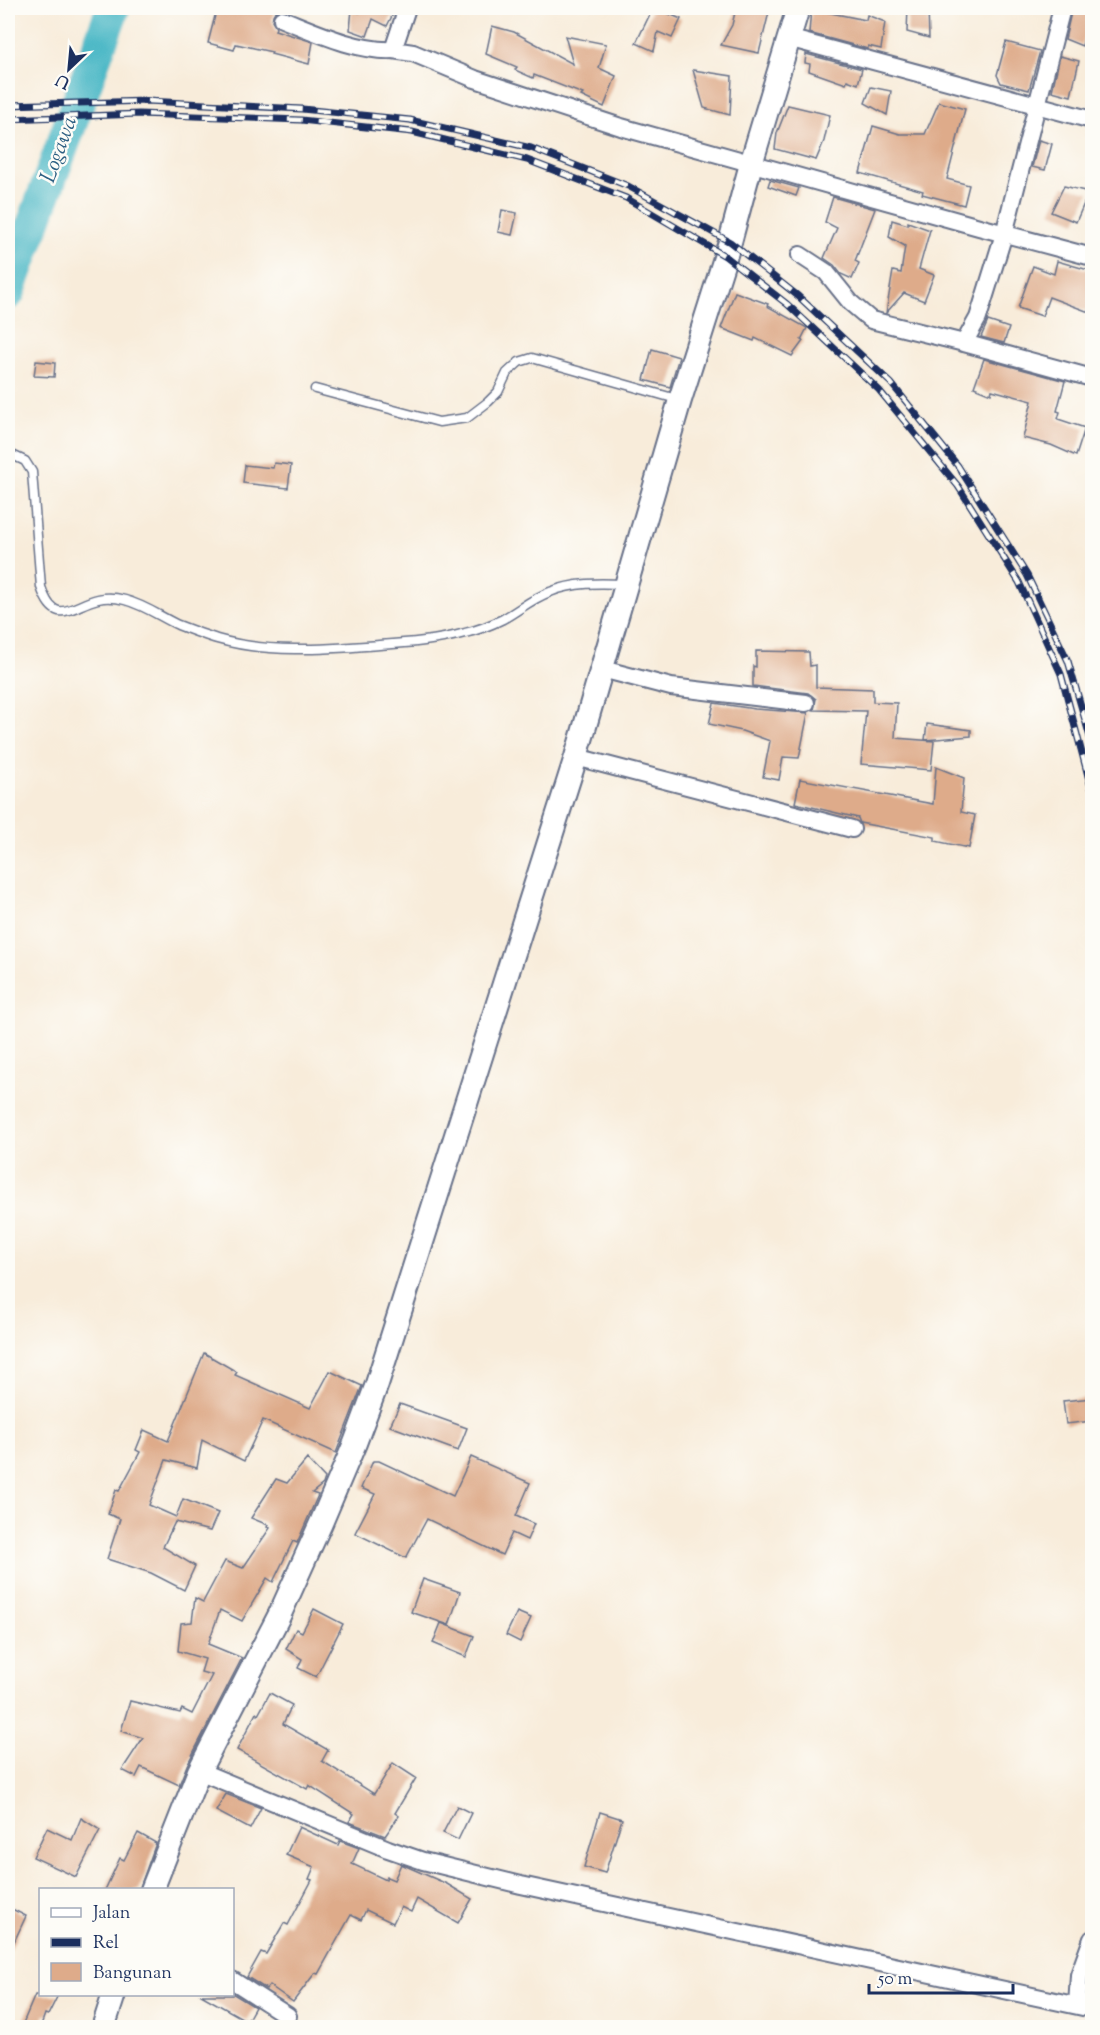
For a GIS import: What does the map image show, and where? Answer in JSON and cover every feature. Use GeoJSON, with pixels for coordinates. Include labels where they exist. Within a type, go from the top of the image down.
{"type":"FeatureCollection","features":[{"type":"Feature","properties":{"kind":"main road"},"geometry":{"type":"LineString","coordinates":[[153,1888],[199,1771],[279,1616],[321,1523],[377,1384],[576,757],[798,8]]}},
{"type":"Feature","properties":{"kind":"main road"},"geometry":{"type":"LineString","coordinates":[[103,2028],[114,1996]]}},
{"type":"Feature","properties":{"kind":"street"},"geometry":{"type":"LineString","coordinates":[[393,50],[407,8]]}},
{"type":"Feature","properties":{"kind":"street"},"geometry":{"type":"LineString","coordinates":[[964,343],[978,318],[1004,234],[1062,8]]}},
{"type":"Feature","properties":{"kind":"street"},"geometry":{"type":"LineString","coordinates":[[282,19],[378,51],[393,50],[413,53],[475,79],[621,128],[1092,257]]}},
{"type":"Feature","properties":{"kind":"street"},"geometry":{"type":"LineString","coordinates":[[788,38],[1092,120]]}},
{"type":"Feature","properties":{"kind":"street"},"geometry":{"type":"LineString","coordinates":[[800,255],[826,272],[851,303],[871,320],[1092,378]]}},
{"type":"Feature","properties":{"kind":"street"},"geometry":{"type":"LineString","coordinates":[[602,669],[671,687],[806,703]]}},
{"type":"Feature","properties":{"kind":"street"},"geometry":{"type":"LineString","coordinates":[[576,757],[852,829]]}},
{"type":"Feature","properties":{"kind":"street"},"geometry":{"type":"LineString","coordinates":[[199,1771],[388,1849],[423,1861],[521,1885],[1087,2007]]}},
{"type":"Feature","properties":{"kind":"street"},"geometry":{"type":"LineString","coordinates":[[1092,1939],[1079,1974],[1087,2007],[1092,2014]]}},
{"type":"Feature","properties":{"kind":"street"},"geometry":{"type":"LineString","coordinates":[[234,1981],[288,2016]]}},
{"type":"Feature","properties":{"kind":"lane"},"geometry":{"type":"LineString","coordinates":[[315,389],[439,422],[467,418],[498,392],[507,373],[519,362],[532,358],[680,400]]}},
{"type":"Feature","properties":{"kind":"lane"},"geometry":{"type":"LineString","coordinates":[[8,453],[25,461],[32,472],[41,587],[46,602],[64,611],[72,611],[96,600],[108,598],[124,600],[179,625],[218,639],[254,646],[316,650],[417,642],[462,634],[504,618],[549,592],[573,585],[626,584]]}},
{"type":"Feature","properties":{"kind":"building"},"geometry":{"type":"Polygon","coordinates":[[[217,8],[285,8],[276,10],[273,15],[275,30],[313,42],[309,64],[236,44],[234,50],[208,43],[217,8]]]}},
{"type":"Feature","properties":{"kind":"building"},"geometry":{"type":"Polygon","coordinates":[[[350,8],[396,8],[387,26],[373,19],[367,36],[350,30],[352,9],[350,8]]]}},
{"type":"Feature","properties":{"kind":"building"},"geometry":{"type":"Polygon","coordinates":[[[653,8],[663,8],[662,11],[681,19],[672,38],[658,32],[654,51],[636,43],[653,8]]]}},
{"type":"Feature","properties":{"kind":"building"},"geometry":{"type":"Polygon","coordinates":[[[736,8],[770,8],[759,53],[721,45],[732,25],[736,8]]]}},
{"type":"Feature","properties":{"kind":"building"},"geometry":{"type":"Polygon","coordinates":[[[908,8],[928,8],[929,38],[907,32],[908,8]]]}},
{"type":"Feature","properties":{"kind":"building"},"geometry":{"type":"Polygon","coordinates":[[[1072,8],[1092,8],[1082,46],[1065,39],[1072,8]]]}},
{"type":"Feature","properties":{"kind":"building"},"geometry":{"type":"Polygon","coordinates":[[[811,9],[866,20],[867,15],[885,22],[881,49],[868,46],[868,49],[809,33],[811,9]]]}},
{"type":"Feature","properties":{"kind":"building"},"geometry":{"type":"Polygon","coordinates":[[[492,26],[514,32],[573,64],[565,36],[606,44],[599,68],[616,76],[604,107],[581,96],[583,94],[534,75],[533,78],[515,70],[517,67],[486,54],[492,26]]]}},
{"type":"Feature","properties":{"kind":"building"},"geometry":{"type":"Polygon","coordinates":[[[1006,42],[1040,51],[1029,90],[1001,83],[997,75],[1006,42]]]}},
{"type":"Feature","properties":{"kind":"building"},"geometry":{"type":"Polygon","coordinates":[[[806,54],[862,69],[858,84],[847,80],[846,84],[809,71],[810,64],[805,63],[806,54]]]}},
{"type":"Feature","properties":{"kind":"building"},"geometry":{"type":"Polygon","coordinates":[[[1060,56],[1079,61],[1071,96],[1052,91],[1060,56]]]}},
{"type":"Feature","properties":{"kind":"building"},"geometry":{"type":"Polygon","coordinates":[[[693,70],[732,76],[730,115],[704,108],[693,70]]]}},
{"type":"Feature","properties":{"kind":"building"},"geometry":{"type":"Polygon","coordinates":[[[871,87],[891,91],[887,115],[865,103],[871,87]]]}},
{"type":"Feature","properties":{"kind":"building"},"geometry":{"type":"Polygon","coordinates":[[[939,102],[965,109],[947,179],[969,185],[964,205],[922,194],[923,191],[860,173],[873,126],[900,134],[925,134],[939,102]]]}},
{"type":"Feature","properties":{"kind":"building"},"geometry":{"type":"Polygon","coordinates":[[[788,105],[830,115],[824,141],[816,160],[775,149],[777,133],[788,105]]]}},
{"type":"Feature","properties":{"kind":"building"},"geometry":{"type":"Polygon","coordinates":[[[1039,140],[1052,144],[1045,170],[1032,167],[1039,140]]]}},
{"type":"Feature","properties":{"kind":"building"},"geometry":{"type":"Polygon","coordinates":[[[770,180],[799,188],[796,196],[768,186],[770,180]]]}},
{"type":"Feature","properties":{"kind":"building"},"geometry":{"type":"Polygon","coordinates":[[[1064,186],[1089,192],[1076,222],[1051,212],[1064,186]]]}},
{"type":"Feature","properties":{"kind":"building"},"geometry":{"type":"Polygon","coordinates":[[[833,197],[875,209],[855,261],[859,263],[852,279],[841,274],[824,258],[837,228],[825,222],[833,197]]]}},
{"type":"Feature","properties":{"kind":"building"},"geometry":{"type":"Polygon","coordinates":[[[502,210],[517,213],[512,235],[498,232],[502,210]]]}},
{"type":"Feature","properties":{"kind":"building"},"geometry":{"type":"Polygon","coordinates":[[[892,220],[908,225],[908,222],[930,230],[919,269],[934,275],[924,301],[904,293],[886,313],[893,271],[901,273],[905,246],[889,237],[892,220]]]}},
{"type":"Feature","properties":{"kind":"building"},"geometry":{"type":"Polygon","coordinates":[[[1057,261],[1092,271],[1092,301],[1089,312],[1049,297],[1042,316],[1018,308],[1033,266],[1054,274],[1057,261]]]}},
{"type":"Feature","properties":{"kind":"building"},"geometry":{"type":"Polygon","coordinates":[[[735,292],[768,304],[767,306],[807,328],[801,340],[803,341],[792,356],[755,338],[754,341],[721,328],[735,292]]]}},
{"type":"Feature","properties":{"kind":"building"},"geometry":{"type":"Polygon","coordinates":[[[988,321],[1009,328],[1004,343],[981,337],[988,321]]]}},
{"type":"Feature","properties":{"kind":"building"},"geometry":{"type":"Polygon","coordinates":[[[652,349],[679,357],[670,387],[644,380],[652,349]]]}},
{"type":"Feature","properties":{"kind":"building"},"geometry":{"type":"Polygon","coordinates":[[[984,359],[1065,381],[1057,411],[1060,412],[1058,419],[1085,428],[1076,456],[1051,445],[1023,438],[1032,401],[992,390],[991,394],[974,387],[984,359]]]}},
{"type":"Feature","properties":{"kind":"building"},"geometry":{"type":"Polygon","coordinates":[[[36,361],[55,363],[54,377],[34,376],[36,361]]]}},
{"type":"Feature","properties":{"kind":"building"},"geometry":{"type":"Polygon","coordinates":[[[274,463],[291,465],[288,488],[243,483],[245,465],[273,468],[274,463]]]}},
{"type":"Feature","properties":{"kind":"building"},"geometry":{"type":"Polygon","coordinates":[[[756,651],[809,652],[810,666],[816,665],[816,687],[873,689],[873,702],[897,703],[895,738],[934,741],[931,770],[861,764],[866,711],[814,710],[816,699],[808,693],[753,686],[756,651]]]}},
{"type":"Feature","properties":{"kind":"building"},"geometry":{"type":"Polygon","coordinates":[[[714,703],[808,713],[799,758],[783,757],[779,780],[763,777],[770,741],[742,731],[709,724],[714,703]]]}},
{"type":"Feature","properties":{"kind":"building"},"geometry":{"type":"Polygon","coordinates":[[[927,724],[971,730],[971,736],[925,740],[927,724]]]}},
{"type":"Feature","properties":{"kind":"building"},"geometry":{"type":"Polygon","coordinates":[[[936,767],[964,778],[961,812],[975,815],[969,848],[935,841],[935,837],[860,823],[858,818],[795,803],[800,779],[933,804],[936,767]]]}},
{"type":"Feature","properties":{"kind":"building"},"geometry":{"type":"Polygon","coordinates":[[[204,1353],[237,1372],[235,1375],[310,1408],[330,1371],[362,1386],[336,1453],[263,1420],[244,1461],[202,1440],[197,1468],[166,1460],[149,1505],[176,1517],[183,1499],[218,1513],[210,1531],[175,1522],[163,1547],[195,1566],[184,1590],[151,1573],[107,1559],[120,1519],[108,1514],[116,1490],[119,1491],[140,1452],[136,1450],[144,1430],[168,1441],[204,1353]]]}},
{"type":"Feature","properties":{"kind":"building"},"geometry":{"type":"Polygon","coordinates":[[[1092,1398],[1092,1421],[1066,1424],[1063,1401],[1092,1398]]]}},
{"type":"Feature","properties":{"kind":"building"},"geometry":{"type":"Polygon","coordinates":[[[400,1404],[467,1428],[458,1451],[390,1426],[400,1404]]]}},
{"type":"Feature","properties":{"kind":"building"},"geometry":{"type":"Polygon","coordinates":[[[471,1457],[530,1483],[516,1516],[534,1524],[527,1540],[512,1533],[502,1555],[427,1519],[406,1558],[355,1533],[375,1494],[361,1488],[373,1461],[379,1461],[453,1496],[471,1457]]]}},
{"type":"Feature","properties":{"kind":"building"},"geometry":{"type":"Polygon","coordinates":[[[307,1459],[325,1478],[323,1484],[312,1493],[318,1495],[297,1543],[293,1541],[273,1582],[267,1578],[242,1621],[220,1610],[208,1644],[242,1658],[179,1785],[141,1767],[136,1777],[122,1770],[143,1738],[121,1731],[130,1701],[180,1713],[182,1709],[192,1714],[212,1675],[201,1672],[205,1659],[178,1651],[181,1623],[192,1622],[195,1598],[203,1602],[225,1561],[243,1568],[270,1528],[251,1518],[276,1479],[287,1483],[307,1459]]]}},
{"type":"Feature","properties":{"kind":"building"},"geometry":{"type":"Polygon","coordinates":[[[423,1579],[460,1592],[449,1625],[411,1612],[423,1579]]]}},
{"type":"Feature","properties":{"kind":"building"},"geometry":{"type":"Polygon","coordinates":[[[314,1609],[343,1624],[316,1677],[298,1668],[302,1659],[286,1649],[296,1629],[302,1632],[314,1609]]]}},
{"type":"Feature","properties":{"kind":"building"},"geometry":{"type":"Polygon","coordinates":[[[517,1612],[531,1618],[520,1642],[506,1635],[517,1612]]]}},
{"type":"Feature","properties":{"kind":"building"},"geometry":{"type":"Polygon","coordinates":[[[441,1623],[474,1636],[466,1657],[433,1643],[441,1623]]]}},
{"type":"Feature","properties":{"kind":"building"},"geometry":{"type":"Polygon","coordinates":[[[270,1693],[292,1705],[283,1724],[328,1750],[322,1761],[374,1794],[393,1763],[416,1778],[395,1813],[399,1816],[385,1836],[349,1822],[354,1814],[309,1785],[307,1789],[237,1750],[256,1713],[258,1715],[270,1693]]]}},
{"type":"Feature","properties":{"kind":"building"},"geometry":{"type":"Polygon","coordinates":[[[226,1794],[261,1808],[250,1829],[216,1811],[226,1794]]]}},
{"type":"Feature","properties":{"kind":"building"},"geometry":{"type":"Polygon","coordinates":[[[457,1806],[471,1813],[458,1840],[443,1833],[457,1806]]]}},
{"type":"Feature","properties":{"kind":"building"},"geometry":{"type":"Polygon","coordinates":[[[600,1812],[622,1819],[605,1873],[584,1867],[600,1812]]]}},
{"type":"Feature","properties":{"kind":"building"},"geometry":{"type":"Polygon","coordinates":[[[81,1818],[100,1830],[76,1877],[33,1857],[47,1828],[72,1840],[81,1818]]]}},
{"type":"Feature","properties":{"kind":"building"},"geometry":{"type":"Polygon","coordinates":[[[299,1827],[338,1845],[340,1841],[359,1848],[352,1864],[386,1880],[387,1877],[394,1880],[401,1864],[447,1884],[472,1899],[458,1923],[417,1899],[411,1912],[401,1907],[393,1923],[366,1910],[361,1920],[351,1915],[318,1974],[315,1973],[293,2002],[269,1985],[266,1989],[247,1977],[261,1952],[266,1954],[284,1923],[288,1925],[312,1880],[309,1879],[314,1867],[286,1855],[299,1827]]]}},
{"type":"Feature","properties":{"kind":"building"},"geometry":{"type":"Polygon","coordinates":[[[138,1833],[156,1843],[140,1888],[106,1888],[120,1858],[124,1860],[138,1833]]]}},
{"type":"Feature","properties":{"kind":"building"},"geometry":{"type":"Polygon","coordinates":[[[8,1907],[26,1916],[8,1955],[8,1907]]]}},
{"type":"Feature","properties":{"kind":"building"},"geometry":{"type":"Polygon","coordinates":[[[234,1994],[255,2007],[247,2021],[203,1996],[234,1994]]]}},
{"type":"Feature","properties":{"kind":"building"},"geometry":{"type":"Polygon","coordinates":[[[35,1995],[58,1996],[48,2015],[45,2014],[40,2028],[21,2028],[35,1995]]]}},
{"type":"Feature","properties":{"kind":"waterway","name":"Logawa"},"geometry":{"type":"LineString","coordinates":[[8,293],[113,8]]}},
{"type":"Feature","properties":{"kind":"railway"},"geometry":{"type":"LineString","coordinates":[[8,105],[147,101],[302,109],[410,120],[531,148],[628,186],[730,242],[798,296],[891,383],[958,466],[1027,575],[1068,661],[1092,744]]}},
{"type":"Feature","properties":{"kind":"railway"},"geometry":{"type":"LineString","coordinates":[[8,119],[139,114],[301,120],[412,132],[527,160],[626,198],[725,256],[787,304],[879,390],[958,486],[1019,582],[1061,674],[1092,791]]}}]}
